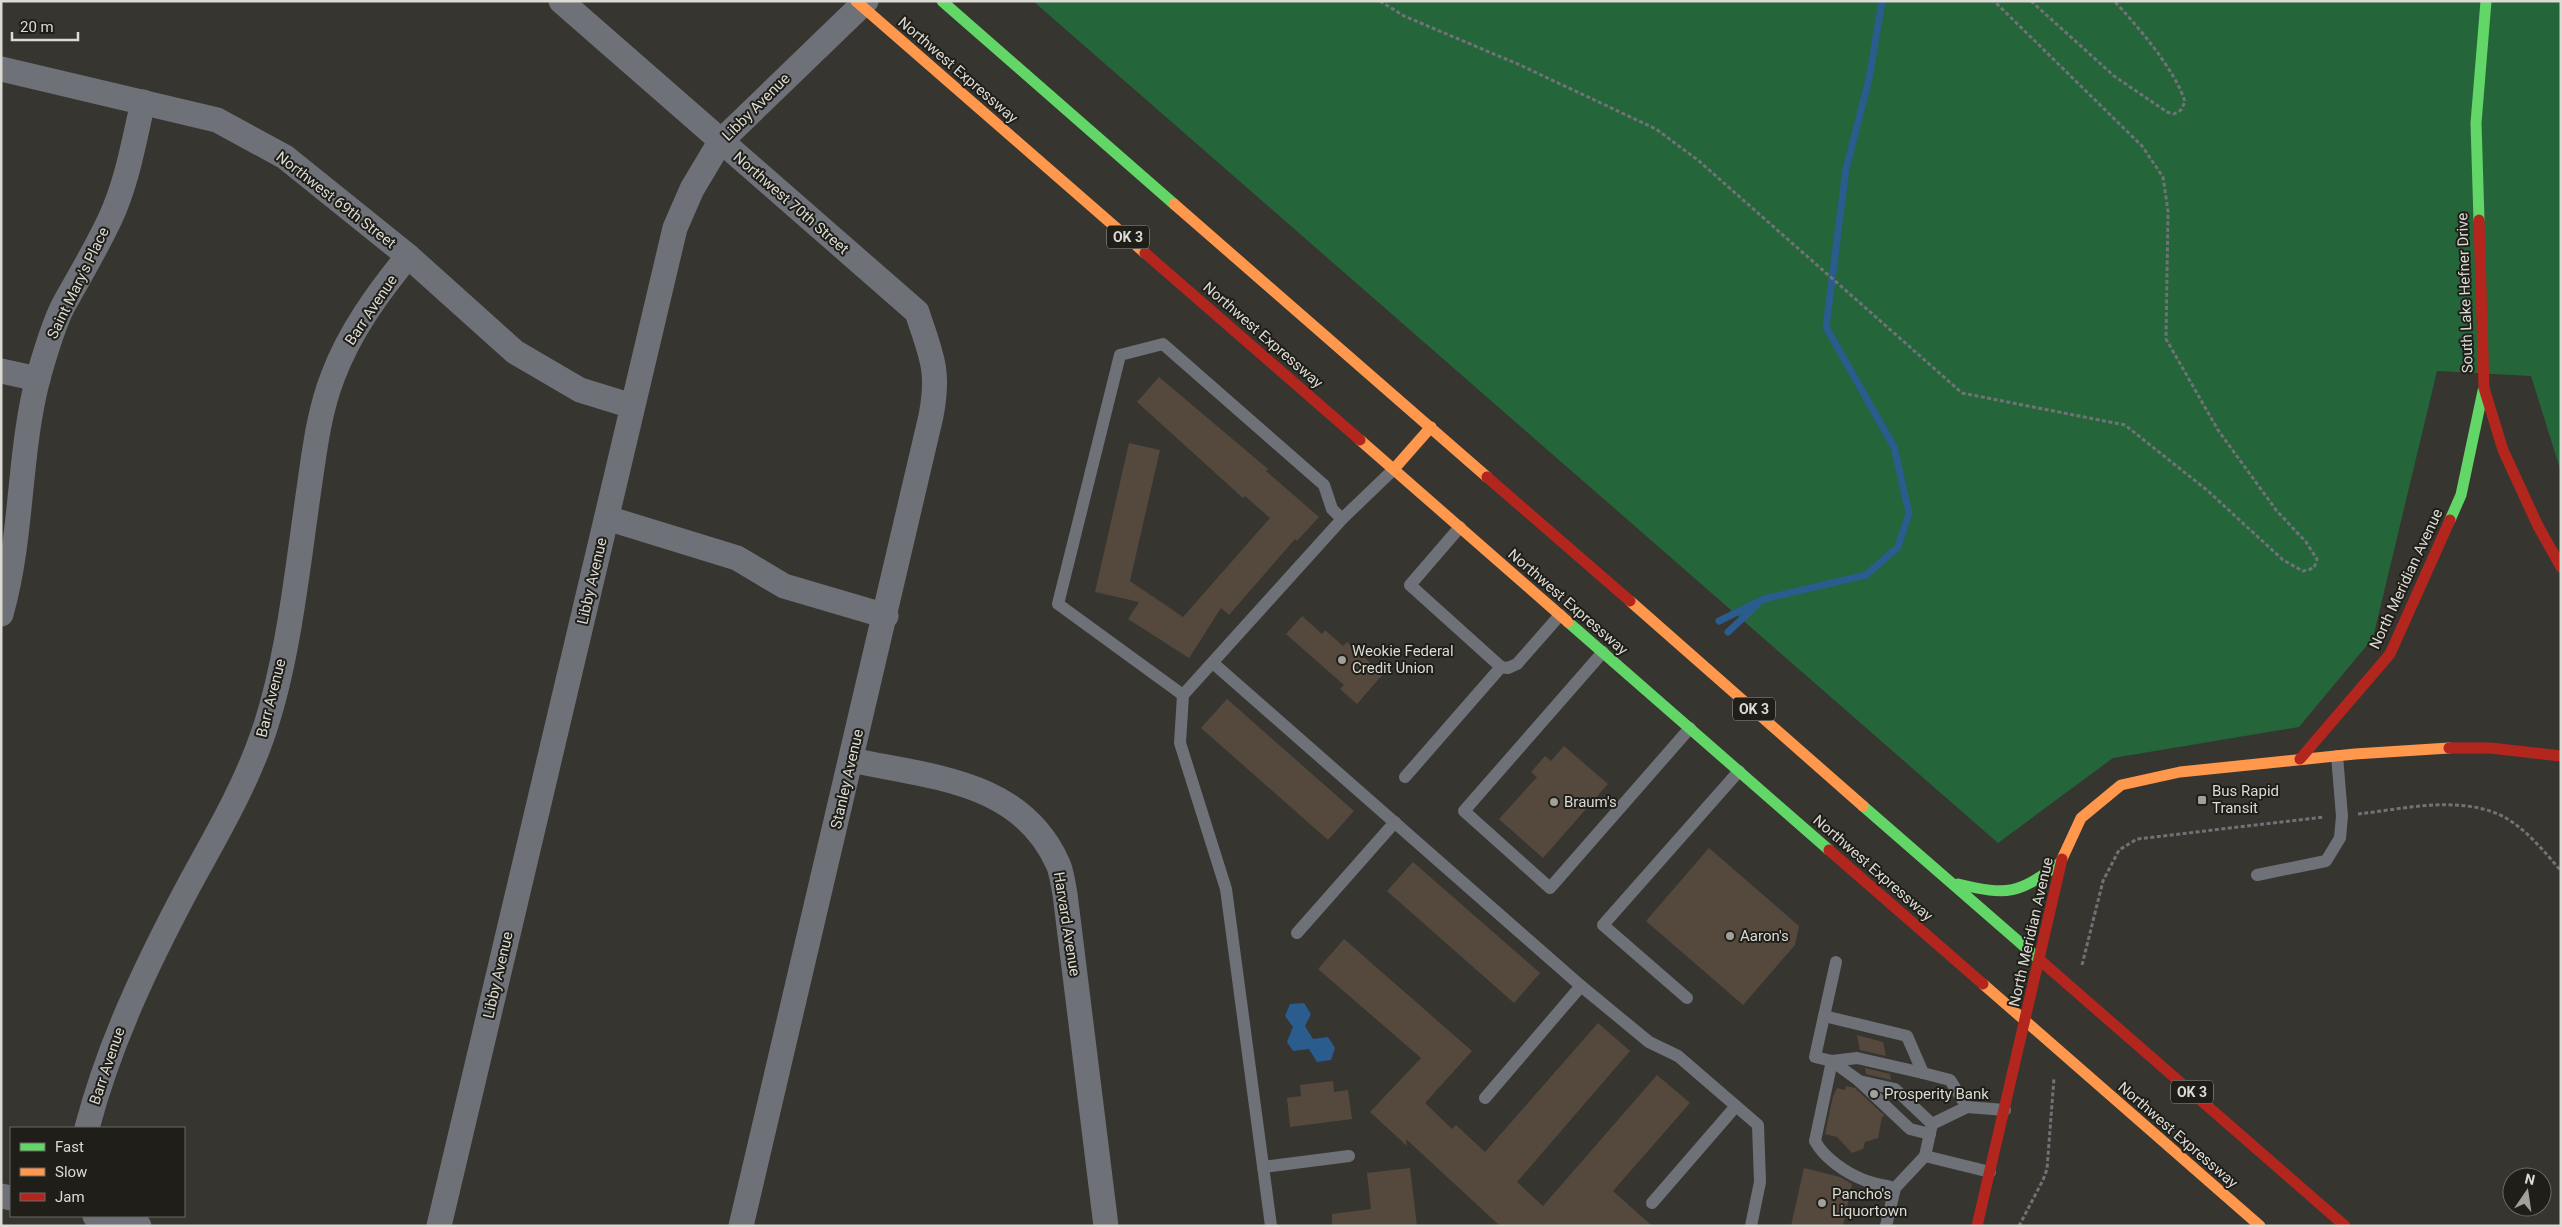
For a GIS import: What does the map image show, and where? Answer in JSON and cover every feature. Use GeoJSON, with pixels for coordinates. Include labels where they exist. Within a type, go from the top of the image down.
{"type":"FeatureCollection","features":[{"type":"Feature","properties":{"kind":"main road","name":"OK 3"},"geometry":{"type":"LineString","coordinates":[[942,1],[2345,1226]]}},
{"type":"Feature","properties":{"kind":"main road","name":"South Lake Hefner Drive"},"geometry":{"type":"LineString","coordinates":[[2486,1],[2476,123],[2484,388],[2503,450],[2538,526],[2561,567]]}},
{"type":"Feature","properties":{"kind":"main road","name":"Northwest Expressway"},"geometry":{"type":"LineString","coordinates":[[861,3],[2260,1226]]}},
{"type":"Feature","properties":{"kind":"main road","name":"North Meridian Avenue"},"geometry":{"type":"LineString","coordinates":[[1977,1226],[2060,863],[2081,818],[2121,784],[2180,772],[2300,759],[2390,654],[2461,495],[2484,388]]}},
{"type":"Feature","properties":{"kind":"main road"},"geometry":{"type":"LineString","coordinates":[[1394,469],[1431,427]]}},
{"type":"Feature","properties":{"kind":"main road"},"geometry":{"type":"LineString","coordinates":[[2300,759],[2437,748],[2482,748],[2561,756]]}},
{"type":"Feature","properties":{"kind":"main road"},"geometry":{"type":"LineString","coordinates":[[1954,883],[1995,893],[2014,892],[2030,885],[2060,863]]}},
{"type":"Feature","properties":{"kind":"street","name":"Northwest 70th Street"},"geometry":{"type":"LineString","coordinates":[[561,1],[720,142],[917,312],[923,332]]}},
{"type":"Feature","properties":{"kind":"street","name":"Libby Avenue"},"geometry":{"type":"LineString","coordinates":[[439,1226],[675,228],[692,189],[720,142],[861,3]]}},
{"type":"Feature","properties":{"kind":"street","name":"Northwest 69th Street"},"geometry":{"type":"LineString","coordinates":[[1,69],[217,120],[285,157],[408,256],[515,352],[580,390],[632,406]]}},
{"type":"Feature","properties":{"kind":"street","name":"Saint Mary's Place"},"geometry":{"type":"LineString","coordinates":[[1,614],[13,564],[26,440],[38,379],[49,341],[63,308],[111,218],[127,169],[143,102]]}},
{"type":"Feature","properties":{"kind":"street","name":"Barr Avenue"},"geometry":{"type":"LineString","coordinates":[[87,1127],[115,1039],[141,979],[188,888],[220,833],[263,735],[287,629],[323,407],[345,346],[363,316],[408,256]]}},
{"type":"Feature","properties":{"kind":"street","name":"Stanley Avenue"},"geometry":{"type":"LineString","coordinates":[[741,1226],[886,616],[936,392],[932,354],[923,332]]}},
{"type":"Feature","properties":{"kind":"street"},"geometry":{"type":"LineString","coordinates":[[1,371],[38,379]]}},
{"type":"Feature","properties":{"kind":"street"},"geometry":{"type":"LineString","coordinates":[[607,518],[737,558],[784,586],[886,616]]}},
{"type":"Feature","properties":{"kind":"street","name":"Harvard Avenue"},"geometry":{"type":"LineString","coordinates":[[851,760],[990,793],[1016,809],[1030,821],[1047,844],[1059,866],[1066,894],[1106,1226]]}},
{"type":"Feature","properties":{"kind":"street"},"geometry":{"type":"LineString","coordinates":[[100,1217],[140,1226]]}},
{"type":"Feature","properties":{"kind":"lane"},"geometry":{"type":"LineString","coordinates":[[1183,695],[1058,604],[1120,355],[1163,344],[1324,485],[1332,510],[1342,519]]}},
{"type":"Feature","properties":{"kind":"lane"},"geometry":{"type":"LineString","coordinates":[[1271,1226],[1226,888],[1180,743],[1183,695],[1342,519],[1394,469]]}},
{"type":"Feature","properties":{"kind":"lane"},"geometry":{"type":"LineString","coordinates":[[1460,527],[1410,585],[1501,667],[1508,668],[1517,664],[1560,615]]}},
{"type":"Feature","properties":{"kind":"lane"},"geometry":{"type":"LineString","coordinates":[[1603,652],[1464,811],[1550,888],[1690,728]]}},
{"type":"Feature","properties":{"kind":"lane"},"geometry":{"type":"LineString","coordinates":[[1213,663],[1581,986],[1649,1042],[1678,1056],[1758,1126],[1760,1182],[1751,1226]]}},
{"type":"Feature","properties":{"kind":"lane"},"geometry":{"type":"LineString","coordinates":[[1405,776],[1501,667]]}},
{"type":"Feature","properties":{"kind":"lane"},"geometry":{"type":"LineString","coordinates":[[2257,875],[2326,861],[2340,838],[2342,816],[2336,756]]}},
{"type":"Feature","properties":{"kind":"lane"},"geometry":{"type":"LineString","coordinates":[[1687,998],[1603,925],[1738,771]]}},
{"type":"Feature","properties":{"kind":"lane"},"geometry":{"type":"LineString","coordinates":[[1297,933],[1395,822]]}},
{"type":"Feature","properties":{"kind":"lane"},"geometry":{"type":"LineString","coordinates":[[1836,962],[1815,1057],[1832,1061],[1856,1058],[1950,1080],[1967,1106]]}},
{"type":"Feature","properties":{"kind":"lane"},"geometry":{"type":"LineString","coordinates":[[1485,1098],[1581,986]]}},
{"type":"Feature","properties":{"kind":"lane"},"geometry":{"type":"LineString","coordinates":[[1824,1016],[1907,1036],[1923,1073]]}},
{"type":"Feature","properties":{"kind":"lane"},"geometry":{"type":"LineString","coordinates":[[1832,1061],[1858,1080],[1910,1130],[1931,1129],[1967,1106],[2005,1110]]}},
{"type":"Feature","properties":{"kind":"lane"},"geometry":{"type":"LineString","coordinates":[[1832,1061],[1815,1141],[1820,1150],[1833,1161],[1864,1180],[1895,1188]]}},
{"type":"Feature","properties":{"kind":"lane"},"geometry":{"type":"LineString","coordinates":[[1858,1080],[1895,1089],[1931,1129]]}},
{"type":"Feature","properties":{"kind":"lane"},"geometry":{"type":"LineString","coordinates":[[1652,1203],[1736,1106]]}},
{"type":"Feature","properties":{"kind":"lane"},"geometry":{"type":"LineString","coordinates":[[1886,1226],[1895,1188],[1925,1156],[1931,1129]]}},
{"type":"Feature","properties":{"kind":"lane"},"geometry":{"type":"LineString","coordinates":[[1263,1167],[1349,1156]]}},
{"type":"Feature","properties":{"kind":"lane"},"geometry":{"type":"LineString","coordinates":[[1925,1156],[1990,1172]]}},
{"type":"Feature","properties":{"kind":"path"},"geometry":{"type":"LineString","coordinates":[[1380,1],[1404,16],[1520,65],[1656,129],[1699,161],[1962,393],[2125,425],[2208,490],[2284,560],[2303,570],[2314,568],[2317,559],[2306,542],[2276,510],[2218,430],[2166,339],[2168,211],[2162,177],[2142,146],[1994,1]]}},
{"type":"Feature","properties":{"kind":"path"},"geometry":{"type":"LineString","coordinates":[[2031,1],[2114,76],[2167,112],[2174,114],[2181,110],[2185,102],[2180,87],[2128,16],[2114,1]]}},
{"type":"Feature","properties":{"kind":"path"},"geometry":{"type":"LineString","coordinates":[[2086,947],[2104,881],[2119,850],[2137,839],[2438,805],[2462,806],[2486,811],[2509,821],[2542,849],[2561,871]]}},
{"type":"Feature","properties":{"kind":"path"},"geometry":{"type":"LineString","coordinates":[[2019,1226],[2047,1169],[2051,1110]]}},
{"type":"Feature","properties":{"kind":"green space"},"geometry":{"type":"Polygon","coordinates":[[[1033,1],[2561,1],[2561,472],[2531,376],[2437,371],[2373,638],[2299,727],[2113,758],[1998,843],[1033,1]]]}},
{"type":"Feature","properties":{"kind":"water"},"geometry":{"type":"Polygon","coordinates":[[[1304,1003],[1311,1014],[1305,1026],[1313,1039],[1328,1037],[1335,1048],[1331,1060],[1317,1062],[1309,1049],[1293,1051],[1287,1042],[1293,1027],[1285,1016],[1290,1004],[1304,1003]]]}},
{"type":"Feature","properties":{"kind":"building"},"geometry":{"type":"Polygon","coordinates":[[[1159,377],[1268,469],[1266,471],[1319,517],[1297,541],[1295,539],[1229,615],[1221,608],[1189,658],[1128,619],[1139,602],[1095,592],[1129,443],[1160,450],[1130,581],[1183,617],[1270,518],[1245,496],[1243,498],[1137,402],[1159,377]]]}},
{"type":"Feature","properties":{"kind":"building","name":"Weokie Federal Credit Union"},"geometry":{"type":"Polygon","coordinates":[[[1302,616],[1322,634],[1325,630],[1343,646],[1347,642],[1383,674],[1357,704],[1340,689],[1344,685],[1286,634],[1302,616]]]}},
{"type":"Feature","properties":{"kind":"building"},"geometry":{"type":"Polygon","coordinates":[[[1227,699],[1354,811],[1328,840],[1201,728],[1227,699]]]}},
{"type":"Feature","properties":{"kind":"building","name":"Braum's"},"geometry":{"type":"Polygon","coordinates":[[[1564,746],[1608,784],[1543,858],[1499,819],[1537,777],[1531,772],[1545,756],[1551,761],[1564,746]]]}},
{"type":"Feature","properties":{"kind":"building","name":"Aaron's"},"geometry":{"type":"Polygon","coordinates":[[[1709,848],[1799,926],[1795,945],[1743,1005],[1646,921],[1709,848]]]}},
{"type":"Feature","properties":{"kind":"building"},"geometry":{"type":"Polygon","coordinates":[[[1413,862],[1540,973],[1514,1003],[1387,891],[1413,862]]]}},
{"type":"Feature","properties":{"kind":"building"},"geometry":{"type":"Polygon","coordinates":[[[1344,939],[1472,1051],[1425,1103],[1452,1129],[1456,1125],[1485,1152],[1598,1023],[1630,1051],[1517,1182],[1543,1206],[1657,1075],[1690,1103],[1613,1191],[1652,1226],[1500,1226],[1406,1139],[1407,1146],[1370,1112],[1421,1058],[1318,969],[1344,939]]]}},
{"type":"Feature","properties":{"kind":"building"},"geometry":{"type":"Polygon","coordinates":[[[1857,1035],[1883,1042],[1886,1056],[1860,1050],[1857,1035]]]}},
{"type":"Feature","properties":{"kind":"building"},"geometry":{"type":"Polygon","coordinates":[[[1865,1068],[1890,1074],[1891,1080],[1866,1074],[1865,1068]]]}},
{"type":"Feature","properties":{"kind":"building"},"geometry":{"type":"Polygon","coordinates":[[[1333,1081],[1334,1092],[1348,1090],[1352,1119],[1290,1127],[1287,1098],[1301,1096],[1300,1085],[1333,1081]]]}},
{"type":"Feature","properties":{"kind":"building"},"geometry":{"type":"Polygon","coordinates":[[[1846,1086],[1855,1088],[1885,1116],[1882,1117],[1878,1138],[1865,1142],[1863,1149],[1852,1153],[1837,1137],[1825,1134],[1833,1096],[1837,1088],[1845,1090],[1846,1086]]]}},
{"type":"Feature","properties":{"kind":"building"},"geometry":{"type":"Polygon","coordinates":[[[1410,1168],[1417,1226],[1332,1226],[1332,1214],[1371,1209],[1367,1173],[1410,1168]]]}},
{"type":"Feature","properties":{"kind":"building","name":"Pancho's Liquortown"},"geometry":{"type":"Polygon","coordinates":[[[1804,1168],[1840,1177],[1852,1184],[1843,1226],[1791,1226],[1804,1168]]]}},
{"type":"Feature","properties":{"kind":"waterway"},"geometry":{"type":"LineString","coordinates":[[1719,621],[1764,599],[1866,575],[1898,547],[1909,513],[1894,447],[1826,327],[1846,169],[1869,79],[1882,1]]}},
{"type":"Feature","properties":{"kind":"waterway"},"geometry":{"type":"LineString","coordinates":[[1728,632],[1757,605]]}},
{"type":"Feature","properties":{"kind":"traffic: fast"},"geometry":{"type":"LineString","coordinates":[[942,1],[1174,204]]}},
{"type":"Feature","properties":{"kind":"traffic: fast"},"geometry":{"type":"LineString","coordinates":[[2479,220],[2476,123],[2486,1]]}},
{"type":"Feature","properties":{"kind":"traffic: fast"},"geometry":{"type":"LineString","coordinates":[[2450,520],[2461,495],[2483,391]]}},
{"type":"Feature","properties":{"kind":"traffic: fast"},"geometry":{"type":"LineString","coordinates":[[1568,622],[1829,850]]}},
{"type":"Feature","properties":{"kind":"traffic: fast"},"geometry":{"type":"LineString","coordinates":[[1863,806],[2041,961]]}},
{"type":"Feature","properties":{"kind":"traffic: fast"},"geometry":{"type":"LineString","coordinates":[[1958,884],[1990,890],[2012,890],[2034,881],[2060,863]]}},
{"type":"Feature","properties":{"kind":"traffic: slow"},"geometry":{"type":"LineString","coordinates":[[856,1],[1145,253]]}},
{"type":"Feature","properties":{"kind":"traffic: slow"},"geometry":{"type":"LineString","coordinates":[[1174,204],[1487,477]]}},
{"type":"Feature","properties":{"kind":"traffic: slow"},"geometry":{"type":"LineString","coordinates":[[1394,469],[1431,427]]}},
{"type":"Feature","properties":{"kind":"traffic: slow"},"geometry":{"type":"LineString","coordinates":[[1360,440],[1568,622]]}},
{"type":"Feature","properties":{"kind":"traffic: slow"},"geometry":{"type":"LineString","coordinates":[[1630,601],[1863,806]]}},
{"type":"Feature","properties":{"kind":"traffic: slow"},"geometry":{"type":"LineString","coordinates":[[2062,859],[2081,818],[2121,785],[2180,772],[2355,754],[2449,748]]}},
{"type":"Feature","properties":{"kind":"traffic: slow"},"geometry":{"type":"LineString","coordinates":[[1983,984],[2260,1226]]}},
{"type":"Feature","properties":{"kind":"traffic: jam"},"geometry":{"type":"LineString","coordinates":[[2479,220],[2484,388],[2503,450],[2538,526],[2561,567]]}},
{"type":"Feature","properties":{"kind":"traffic: jam"},"geometry":{"type":"LineString","coordinates":[[1145,253],[1360,440]]}},
{"type":"Feature","properties":{"kind":"traffic: jam"},"geometry":{"type":"LineString","coordinates":[[1487,477],[1630,601]]}},
{"type":"Feature","properties":{"kind":"traffic: jam"},"geometry":{"type":"LineString","coordinates":[[2300,759],[2390,654],[2450,520]]}},
{"type":"Feature","properties":{"kind":"traffic: jam"},"geometry":{"type":"LineString","coordinates":[[2449,748],[2490,748],[2561,756]]}},
{"type":"Feature","properties":{"kind":"traffic: jam"},"geometry":{"type":"LineString","coordinates":[[1829,850],[1983,984]]}},
{"type":"Feature","properties":{"kind":"traffic: jam"},"geometry":{"type":"LineString","coordinates":[[1977,1226],[2062,859]]}},
{"type":"Feature","properties":{"kind":"traffic: jam"},"geometry":{"type":"LineString","coordinates":[[2041,961],[2345,1226]]}},
{"type":"Feature","properties":{"kind":"place","name":"Weokie Federal Credit Union"},"geometry":{"type":"Point","coordinates":[1342,660]}},
{"type":"Feature","properties":{"kind":"place","name":"Bus Rapid Transit"},"geometry":{"type":"Point","coordinates":[2202,800]}},
{"type":"Feature","properties":{"kind":"place","name":"Braum's"},"geometry":{"type":"Point","coordinates":[1554,802]}},
{"type":"Feature","properties":{"kind":"place","name":"Aaron's"},"geometry":{"type":"Point","coordinates":[1730,936]}},
{"type":"Feature","properties":{"kind":"place","name":"Prosperity Bank"},"geometry":{"type":"Point","coordinates":[1874,1094]}},
{"type":"Feature","properties":{"kind":"place","name":"Pancho's Liquortown"},"geometry":{"type":"Point","coordinates":[1822,1203]}}]}
